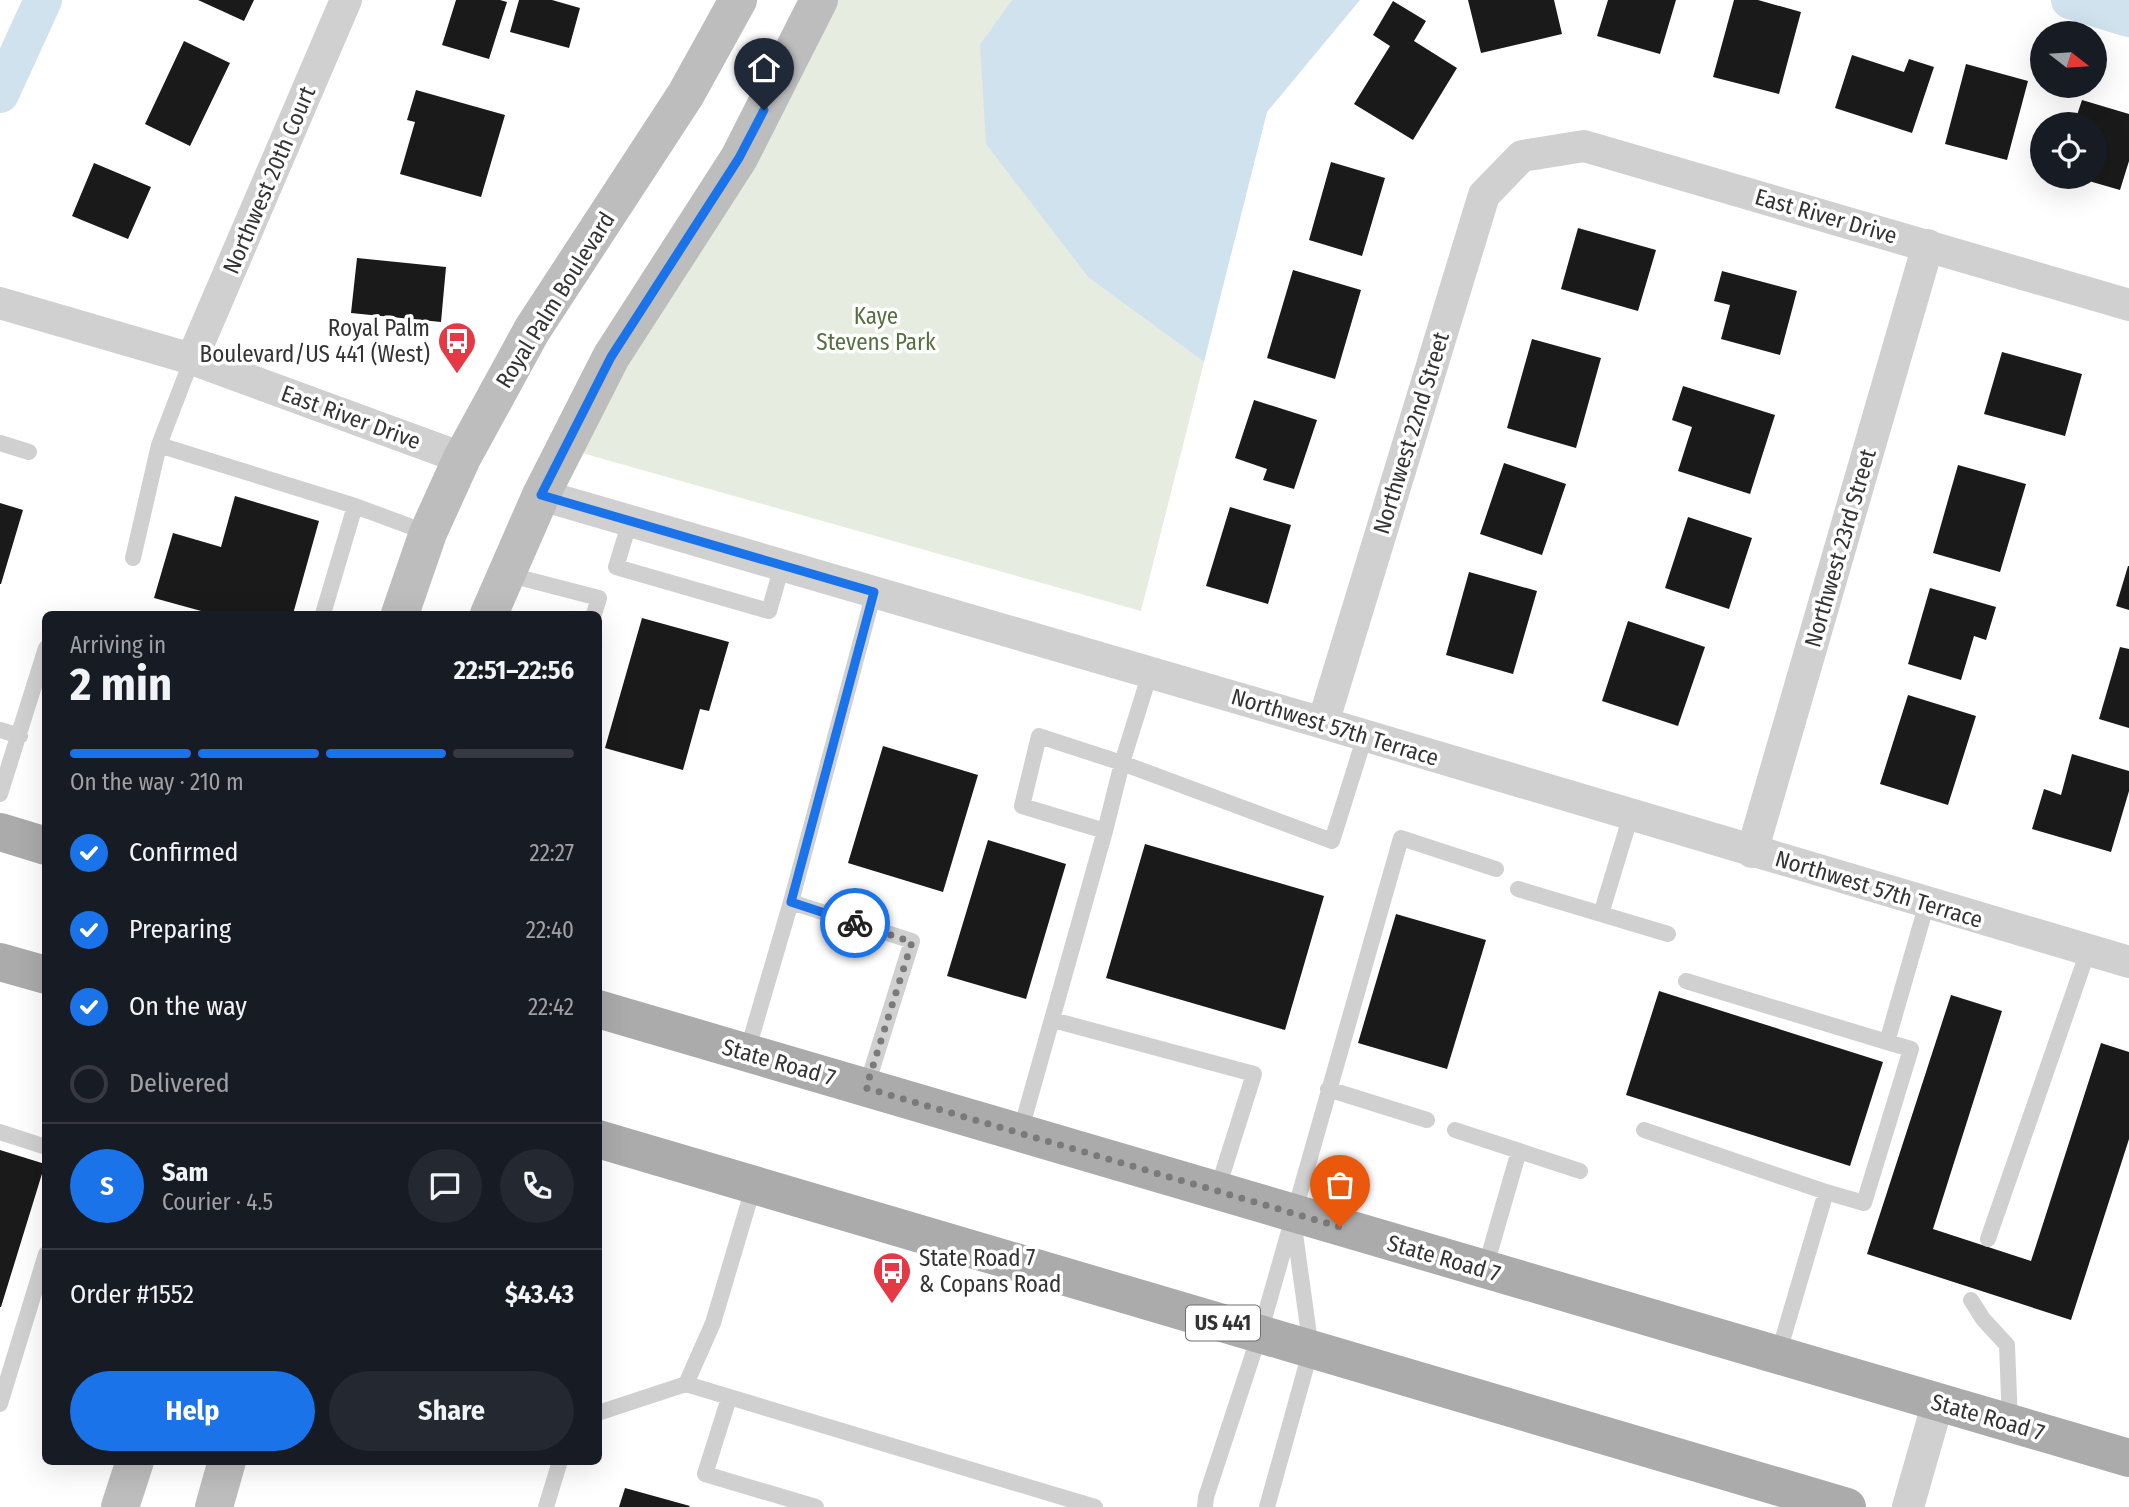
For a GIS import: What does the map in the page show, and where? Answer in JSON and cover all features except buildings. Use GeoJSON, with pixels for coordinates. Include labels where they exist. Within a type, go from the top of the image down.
{"type":"FeatureCollection","features":[{"type":"Feature","properties":{"kind":"main road","name":"Royal Palm Boulevard"},"geometry":{"type":"LineString","coordinates":[[401,611],[428,533],[461,457],[532,330],[686,94],[738,0]]}},
{"type":"Feature","properties":{"kind":"main road"},"geometry":{"type":"LineString","coordinates":[[490,611],[541,495],[611,357],[739,158],[819,0]]}},
{"type":"Feature","properties":{"kind":"main road"},"geometry":{"type":"LineString","coordinates":[[0,832],[42,845]]}},
{"type":"Feature","properties":{"kind":"main road"},"geometry":{"type":"LineString","coordinates":[[0,962],[42,974]]}},
{"type":"Feature","properties":{"kind":"main road","name":"State Road 7"},"geometry":{"type":"LineString","coordinates":[[602,1010],[2129,1458]]}},
{"type":"Feature","properties":{"kind":"main road","name":"US 441"},"geometry":{"type":"LineString","coordinates":[[602,1140],[1847,1507]]}},
{"type":"Feature","properties":{"kind":"main road"},"geometry":{"type":"LineString","coordinates":[[120,1507],[134,1465]]}},
{"type":"Feature","properties":{"kind":"main road"},"geometry":{"type":"LineString","coordinates":[[214,1507],[227,1465]]}},
{"type":"Feature","properties":{"kind":"street","name":"Northwest 20th Court"},"geometry":{"type":"LineString","coordinates":[[192,359],[346,0]]}},
{"type":"Feature","properties":{"kind":"street","name":"East River Drive"},"geometry":{"type":"LineString","coordinates":[[1522,156],[1584,146],[2129,305]]}},
{"type":"Feature","properties":{"kind":"street","name":"Northwest 22nd Street"},"geometry":{"type":"LineString","coordinates":[[1323,723],[1484,195],[1522,156]]}},
{"type":"Feature","properties":{"kind":"street","name":"Northwest 23rd Street"},"geometry":{"type":"LineString","coordinates":[[1752,852],[1928,245]]}},
{"type":"Feature","properties":{"kind":"street","name":"East River Drive"},"geometry":{"type":"LineString","coordinates":[[0,303],[192,359],[461,457]]}},
{"type":"Feature","properties":{"kind":"street","name":"Northwest 57th Terrace"},"geometry":{"type":"LineString","coordinates":[[541,495],[2129,962]]}},
{"type":"Feature","properties":{"kind":"street"},"geometry":{"type":"LineString","coordinates":[[1908,1507],[1938,1402]]}},
{"type":"Feature","properties":{"kind":"lane"},"geometry":{"type":"LineString","coordinates":[[133,558],[159,445],[192,359]]}},
{"type":"Feature","properties":{"kind":"lane"},"geometry":{"type":"LineString","coordinates":[[0,443],[29,452]]}},
{"type":"Feature","properties":{"kind":"lane"},"geometry":{"type":"LineString","coordinates":[[159,445],[355,506],[428,533]]}},
{"type":"Feature","properties":{"kind":"lane"},"geometry":{"type":"LineString","coordinates":[[324,611],[355,506]]}},
{"type":"Feature","properties":{"kind":"lane"},"geometry":{"type":"LineString","coordinates":[[630,521],[616,567],[769,611],[782,566]]}},
{"type":"Feature","properties":{"kind":"lane"},"geometry":{"type":"LineString","coordinates":[[506,574],[599,598],[595,611]]}},
{"type":"Feature","properties":{"kind":"lane"},"geometry":{"type":"LineString","coordinates":[[747,1053],[791,902],[874,592]]}},
{"type":"Feature","properties":{"kind":"lane"},"geometry":{"type":"LineString","coordinates":[[0,794],[42,662]]}},
{"type":"Feature","properties":{"kind":"lane"},"geometry":{"type":"LineString","coordinates":[[1020,1133],[1122,763],[1150,673]]}},
{"type":"Feature","properties":{"kind":"lane"},"geometry":{"type":"LineString","coordinates":[[0,730],[20,736]]}},
{"type":"Feature","properties":{"kind":"lane"},"geometry":{"type":"LineString","coordinates":[[1105,831],[1022,806],[1039,736],[1122,763],[1332,841],[1365,736]]}},
{"type":"Feature","properties":{"kind":"lane"},"geometry":{"type":"LineString","coordinates":[[1601,914],[1631,815]]}},
{"type":"Feature","properties":{"kind":"lane"},"geometry":{"type":"LineString","coordinates":[[1205,1507],[1260,1333],[1401,838],[1496,869]]}},
{"type":"Feature","properties":{"kind":"lane"},"geometry":{"type":"LineString","coordinates":[[1518,889],[1668,934]]}},
{"type":"Feature","properties":{"kind":"lane"},"geometry":{"type":"LineString","coordinates":[[791,902],[912,942],[866,1088]]}},
{"type":"Feature","properties":{"kind":"lane"},"geometry":{"type":"LineString","coordinates":[[1887,1042],[1927,903]]}},
{"type":"Feature","properties":{"kind":"lane"},"geometry":{"type":"LineString","coordinates":[[1988,1239],[2088,951]]}},
{"type":"Feature","properties":{"kind":"lane"},"geometry":{"type":"LineString","coordinates":[[1644,1130],[1864,1203],[1911,1049],[1686,981]]}},
{"type":"Feature","properties":{"kind":"lane"},"geometry":{"type":"LineString","coordinates":[[1053,1020],[1254,1074],[1217,1191]]}},
{"type":"Feature","properties":{"kind":"lane"},"geometry":{"type":"LineString","coordinates":[[1328,1089],[1427,1120]]}},
{"type":"Feature","properties":{"kind":"lane"},"geometry":{"type":"LineString","coordinates":[[1455,1130],[1580,1171]]}},
{"type":"Feature","properties":{"kind":"lane"},"geometry":{"type":"LineString","coordinates":[[0,1132],[42,1146]]}},
{"type":"Feature","properties":{"kind":"lane"},"geometry":{"type":"LineString","coordinates":[[1485,1269],[1519,1151]]}},
{"type":"Feature","properties":{"kind":"lane"},"geometry":{"type":"LineString","coordinates":[[686,1384],[713,1323],[754,1185]]}},
{"type":"Feature","properties":{"kind":"lane"},"geometry":{"type":"LineString","coordinates":[[1778,1355],[1826,1192]]}},
{"type":"Feature","properties":{"kind":"lane"},"geometry":{"type":"LineString","coordinates":[[1267,1507],[1311,1349],[1292,1213]]}},
{"type":"Feature","properties":{"kind":"lane"},"geometry":{"type":"LineString","coordinates":[[0,1404],[42,1267]]}},
{"type":"Feature","properties":{"kind":"lane"},"geometry":{"type":"LineString","coordinates":[[1971,1300],[1983,1319],[2007,1345],[2010,1423]]}},
{"type":"Feature","properties":{"kind":"lane"},"geometry":{"type":"LineString","coordinates":[[602,1412],[686,1384],[1095,1507]]}},
{"type":"Feature","properties":{"kind":"lane"},"geometry":{"type":"LineString","coordinates":[[729,1398],[705,1474],[816,1507]]}},
{"type":"Feature","properties":{"kind":"lane"},"geometry":{"type":"LineString","coordinates":[[546,1507],[559,1465]]}},
{"type":"Feature","properties":{"kind":"green space","name":"Kaye Stevens Park"},"geometry":{"type":"Polygon","coordinates":[[[838,0],[1012,0],[980,44],[1089,278],[1204,362],[1141,611],[575,451],[838,0]]]}},
{"type":"Feature","properties":{"kind":"water"},"geometry":{"type":"Polygon","coordinates":[[[1012,0],[1360,0],[1267,112],[1204,362],[1089,278],[986,144],[980,44],[1012,0]]]}},
{"type":"Feature","properties":{"kind":"waterway"},"geometry":{"type":"LineString","coordinates":[[0,94],[43,0]]}},
{"type":"Feature","properties":{"kind":"waterway"},"geometry":{"type":"LineString","coordinates":[[2070,0],[2129,18]]}},
{"type":"Feature","properties":{"kind":"way so far"},"geometry":{"type":"LineString","coordinates":[[855,923],[912,942],[866,1088],[1340,1227]]}},
{"type":"Feature","properties":{"kind":"place","name":"Royal Palm Boulevard/US 441 (West)"},"geometry":{"type":"Point","coordinates":[457,375]}},
{"type":"Feature","properties":{"kind":"place","name":"State Road 7 & Copans Road"},"geometry":{"type":"Point","coordinates":[892,1305]}},
{"type":"Feature","properties":{"kind":"route"},"geometry":{"type":"LineString","coordinates":[[764,110],[739,158],[611,357],[541,495],[874,592],[791,902],[855,923]]}}]}
